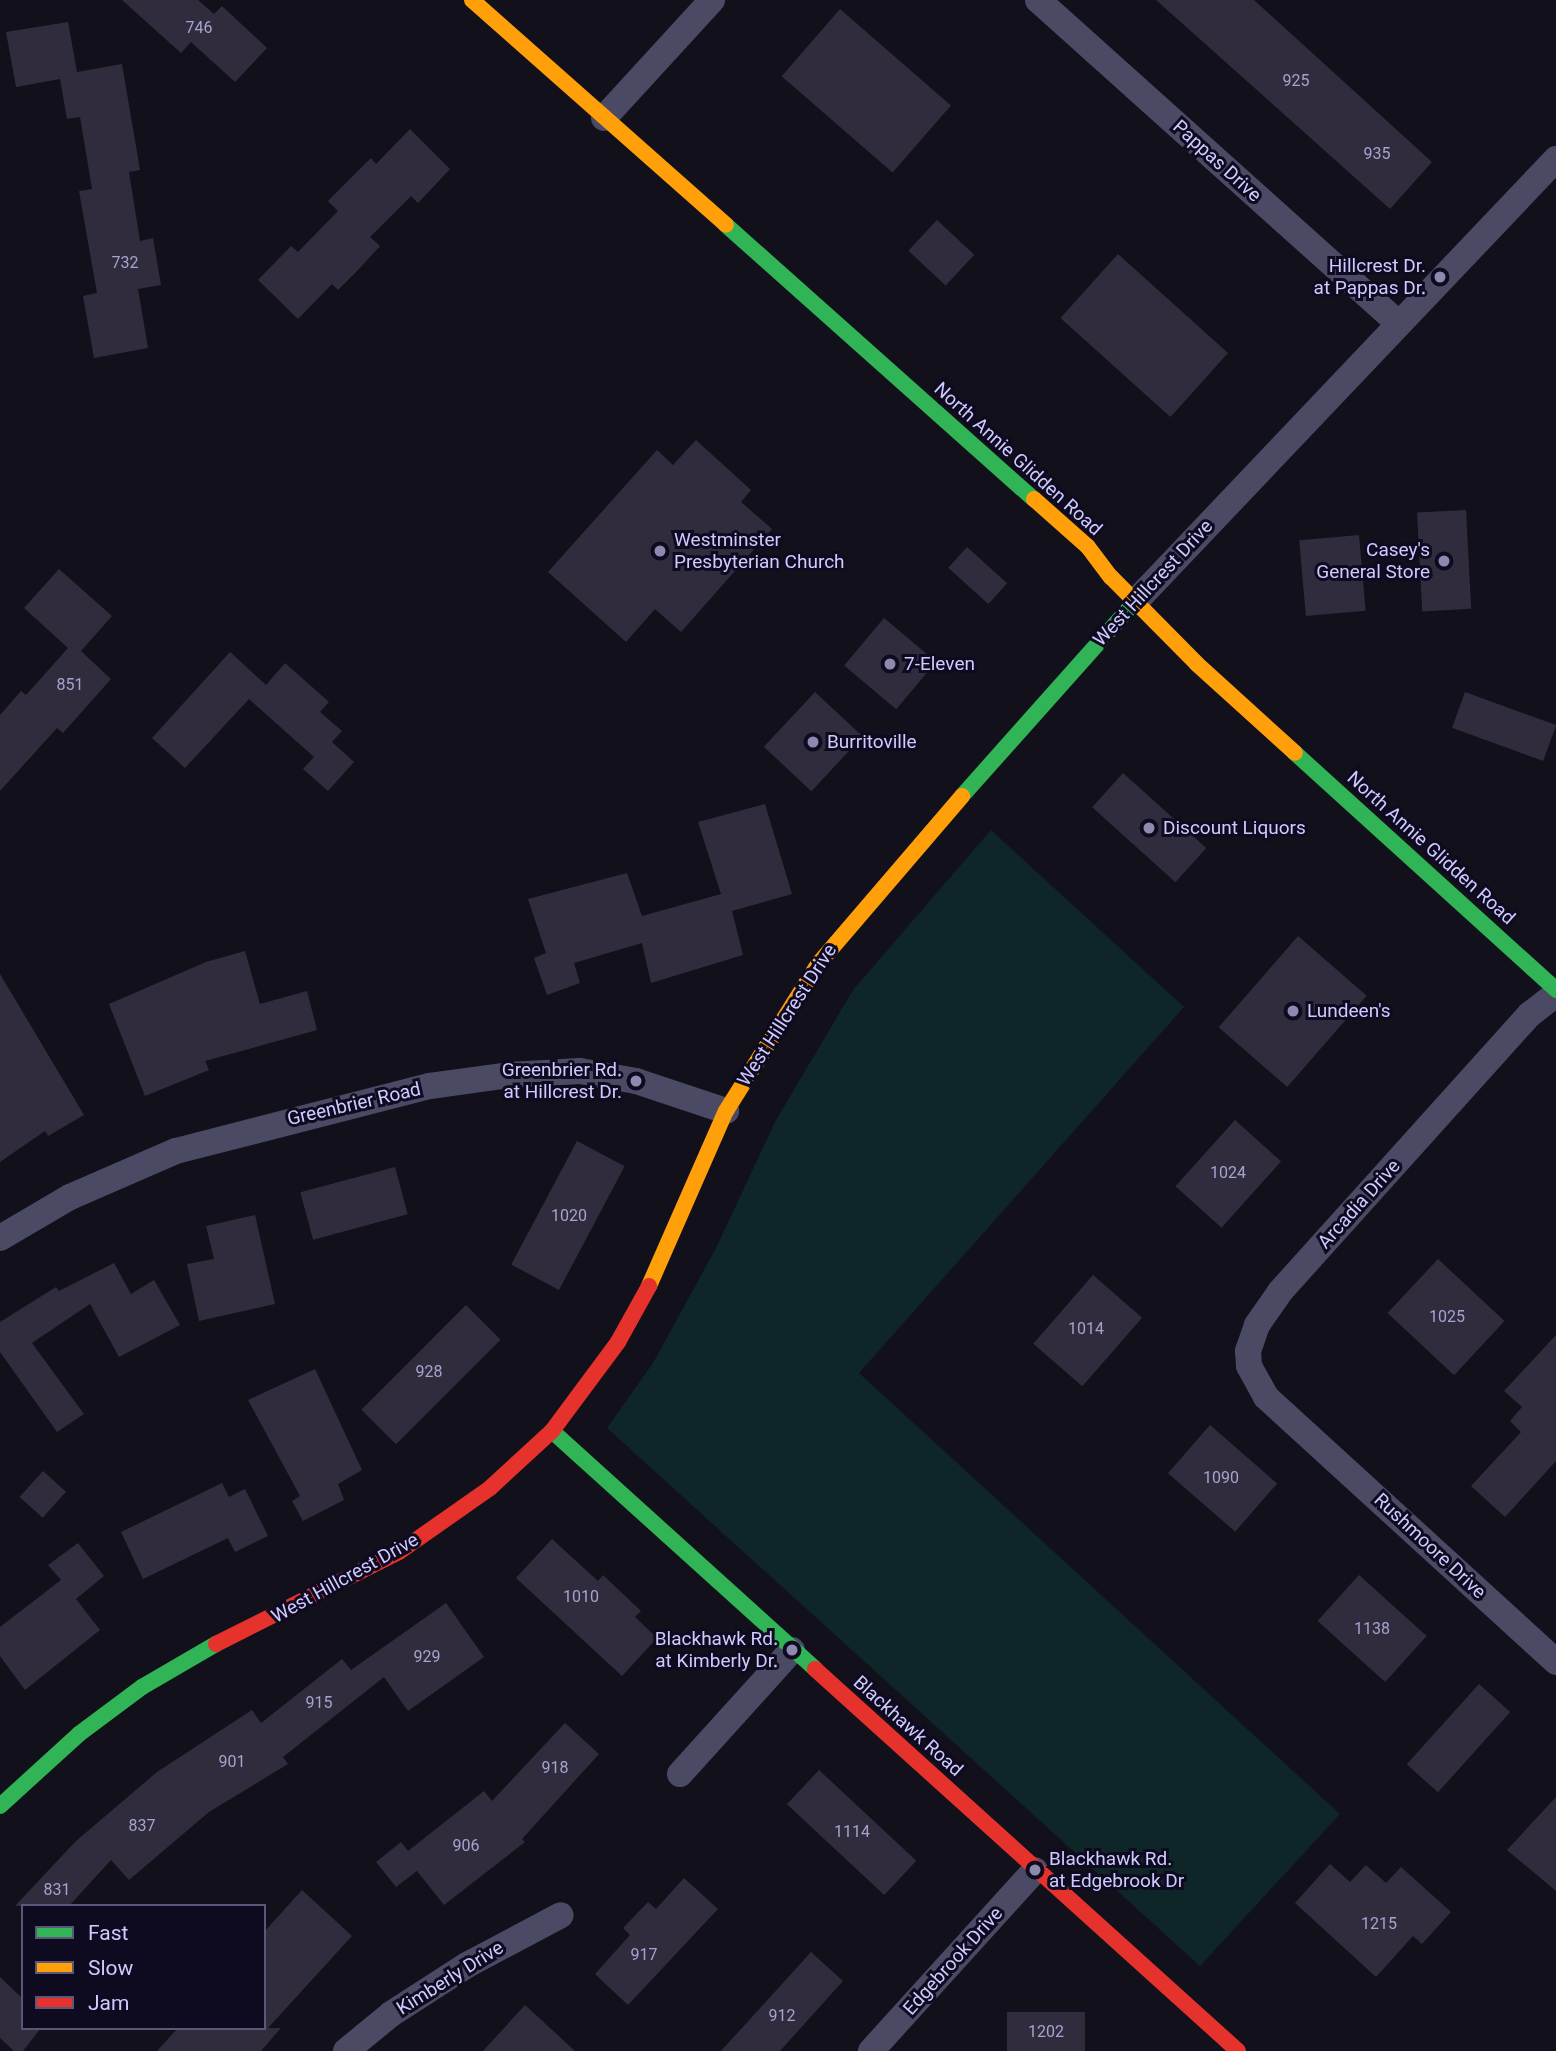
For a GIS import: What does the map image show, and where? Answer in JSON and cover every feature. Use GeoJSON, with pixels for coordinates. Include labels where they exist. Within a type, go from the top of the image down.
{"type":"FeatureCollection","features":[{"type":"Feature","properties":{"kind":"street","name":"North Annie Glidden Road"},"geometry":{"type":"LineString","coordinates":[[472,0],[1088,548],[1135,602],[1556,992]]}},
{"type":"Feature","properties":{"kind":"street"},"geometry":{"type":"LineString","coordinates":[[604,118],[712,0]]}},
{"type":"Feature","properties":{"kind":"street","name":"Pappas Drive"},"geometry":{"type":"LineString","coordinates":[[1038,0],[1397,322]]}},
{"type":"Feature","properties":{"kind":"street","name":"West Hillcrest Drive"},"geometry":{"type":"LineString","coordinates":[[0,1806],[79,1734],[142,1687],[183,1661],[399,1552],[490,1488],[552,1431],[625,1331],[726,1111],[771,1033],[860,910],[1135,602],[1397,322],[1556,159]]}},
{"type":"Feature","properties":{"kind":"street","name":"Arcadia Drive"},"geometry":{"type":"LineString","coordinates":[[1304,1431],[1255,1382],[1248,1351],[1257,1325],[1280,1292],[1530,1014],[1556,992]]}},
{"type":"Feature","properties":{"kind":"street","name":"Greenbrier Road"},"geometry":{"type":"LineString","coordinates":[[0,1238],[70,1197],[176,1151],[430,1086],[509,1075],[580,1071],[636,1081],[726,1111]]}},
{"type":"Feature","properties":{"kind":"street","name":"Blackhawk Road"},"geometry":{"type":"LineString","coordinates":[[552,1431],[1238,2051]]}},
{"type":"Feature","properties":{"kind":"street","name":"Rushmoore Drive"},"geometry":{"type":"LineString","coordinates":[[1304,1431],[1556,1662]]}},
{"type":"Feature","properties":{"kind":"street"},"geometry":{"type":"LineString","coordinates":[[680,1774],[792,1650]]}},
{"type":"Feature","properties":{"kind":"street","name":"Edgebrook Drive"},"geometry":{"type":"LineString","coordinates":[[871,2051],[1035,1870]]}},
{"type":"Feature","properties":{"kind":"street","name":"Kimberly Drive"},"geometry":{"type":"LineString","coordinates":[[346,2051],[391,2014],[467,1965],[561,1915]]}},
{"type":"Feature","properties":{"kind":"green space"},"geometry":{"type":"Polygon","coordinates":[[[991,830],[1184,1007],[859,1373],[1340,1814],[1200,1966],[607,1428],[653,1363],[716,1248],[776,1120],[853,990],[991,830]]]}},
{"type":"Feature","properties":{"kind":"building"},"geometry":{"type":"Polygon","coordinates":[[[122,0],[198,0],[214,14],[222,6],[267,48],[235,82],[191,42],[181,53],[122,0]]]}},
{"type":"Feature","properties":{"kind":"building"},"geometry":{"type":"Polygon","coordinates":[[[1156,0],[1254,0],[1432,162],[1390,209],[1156,0]]]}},
{"type":"Feature","properties":{"kind":"building"},"geometry":{"type":"Polygon","coordinates":[[[840,9],[951,105],[893,173],[782,76],[840,9]]]}},
{"type":"Feature","properties":{"kind":"building"},"geometry":{"type":"Polygon","coordinates":[[[68,22],[77,72],[122,64],[140,170],[129,172],[140,241],[153,238],[161,285],[138,289],[148,348],[94,358],[83,296],[97,293],[79,191],[92,189],[80,117],[67,119],[60,79],[16,87],[6,32],[68,22]]]}},
{"type":"Feature","properties":{"kind":"building"},"geometry":{"type":"Polygon","coordinates":[[[410,129],[450,169],[418,203],[411,196],[370,237],[380,246],[359,269],[338,290],[332,284],[298,319],[258,280],[291,246],[298,252],[338,211],[328,201],[371,158],[376,164],[410,129]]]}},
{"type":"Feature","properties":{"kind":"building"},"geometry":{"type":"Polygon","coordinates":[[[937,220],[974,255],[946,285],[908,251],[937,220]]]}},
{"type":"Feature","properties":{"kind":"building"},"geometry":{"type":"Polygon","coordinates":[[[1118,254],[1228,353],[1170,417],[1060,318],[1118,254]]]}},
{"type":"Feature","properties":{"kind":"building","name":"Westminster Presbyterian Church"},"geometry":{"type":"Polygon","coordinates":[[[696,440],[751,490],[741,502],[772,529],[681,632],[655,609],[626,642],[548,572],[657,450],[673,465],[696,440]]]}},
{"type":"Feature","properties":{"kind":"building","name":"Casey's General Store"},"geometry":{"type":"Polygon","coordinates":[[[1466,510],[1471,609],[1422,611],[1417,513],[1466,510]]]}},
{"type":"Feature","properties":{"kind":"building","name":"Casey's General Store"},"geometry":{"type":"Polygon","coordinates":[[[1359,535],[1366,611],[1306,616],[1299,540],[1359,535]]]}},
{"type":"Feature","properties":{"kind":"building","name":"7-Eleven"},"geometry":{"type":"Polygon","coordinates":[[[967,547],[1007,583],[988,604],[948,568],[967,547]]]}},
{"type":"Feature","properties":{"kind":"building"},"geometry":{"type":"Polygon","coordinates":[[[59,569],[112,616],[81,651],[111,679],[63,733],[57,728],[0,791],[0,715],[21,691],[26,695],[68,648],[24,608],[59,569]]]}},
{"type":"Feature","properties":{"kind":"building","name":"7-Eleven"},"geometry":{"type":"Polygon","coordinates":[[[884,618],[936,662],[896,709],[844,665],[884,618]]]}},
{"type":"Feature","properties":{"kind":"building"},"geometry":{"type":"Polygon","coordinates":[[[230,652],[266,685],[285,663],[329,702],[320,712],[342,731],[332,742],[354,762],[328,791],[303,769],[314,757],[249,699],[185,768],[152,738],[230,652]]]}},
{"type":"Feature","properties":{"kind":"building","name":"Burritoville"},"geometry":{"type":"Polygon","coordinates":[[[815,692],[863,736],[811,791],[764,747],[815,692]]]}},
{"type":"Feature","properties":{"kind":"building"},"geometry":{"type":"Polygon","coordinates":[[[1465,692],[1556,725],[1543,761],[1452,728],[1465,692]]]}},
{"type":"Feature","properties":{"kind":"building","name":"Discount Liquors"},"geometry":{"type":"Polygon","coordinates":[[[1123,773],[1206,848],[1175,882],[1092,807],[1123,773]]]}},
{"type":"Feature","properties":{"kind":"building"},"geometry":{"type":"Polygon","coordinates":[[[765,804],[792,894],[732,911],[743,955],[651,983],[642,943],[574,963],[580,983],[547,995],[534,958],[546,953],[528,899],[627,873],[642,916],[721,894],[698,822],[765,804]]]}},
{"type":"Feature","properties":{"kind":"building","name":"Lundeen's"},"geometry":{"type":"Polygon","coordinates":[[[1298,936],[1367,996],[1287,1087],[1219,1027],[1298,936]]]}},
{"type":"Feature","properties":{"kind":"building"},"geometry":{"type":"Polygon","coordinates":[[[245,951],[260,1004],[307,991],[317,1030],[205,1061],[209,1070],[145,1096],[109,1004],[206,962],[245,951]]]}},
{"type":"Feature","properties":{"kind":"building"},"geometry":{"type":"Polygon","coordinates":[[[0,974],[84,1115],[48,1136],[45,1131],[0,1162],[0,974]]]}},
{"type":"Feature","properties":{"kind":"building"},"geometry":{"type":"Polygon","coordinates":[[[1235,1120],[1281,1161],[1222,1228],[1175,1186],[1235,1120]]]}},
{"type":"Feature","properties":{"kind":"building"},"geometry":{"type":"Polygon","coordinates":[[[577,1141],[625,1166],[559,1290],[511,1265],[577,1141]]]}},
{"type":"Feature","properties":{"kind":"building"},"geometry":{"type":"Polygon","coordinates":[[[395,1167],[408,1214],[313,1240],[300,1192],[395,1167]]]}},
{"type":"Feature","properties":{"kind":"building"},"geometry":{"type":"Polygon","coordinates":[[[255,1215],[275,1304],[199,1321],[187,1264],[214,1259],[206,1226],[255,1215]]]}},
{"type":"Feature","properties":{"kind":"building"},"geometry":{"type":"Polygon","coordinates":[[[1438,1259],[1505,1321],[1454,1375],[1388,1313],[1438,1259]]]}},
{"type":"Feature","properties":{"kind":"building"},"geometry":{"type":"Polygon","coordinates":[[[114,1263],[131,1294],[154,1280],[180,1325],[119,1357],[90,1304],[32,1343],[84,1414],[57,1432],[0,1352],[0,1322],[56,1287],[59,1291],[114,1263]]]}},
{"type":"Feature","properties":{"kind":"building"},"geometry":{"type":"Polygon","coordinates":[[[1093,1275],[1142,1318],[1082,1386],[1033,1344],[1093,1275]]]}},
{"type":"Feature","properties":{"kind":"building"},"geometry":{"type":"Polygon","coordinates":[[[466,1305],[501,1340],[396,1444],[361,1410],[466,1305]]]}},
{"type":"Feature","properties":{"kind":"building"},"geometry":{"type":"Polygon","coordinates":[[[1556,1335],[1556,1461],[1505,1517],[1471,1486],[1521,1432],[1510,1421],[1522,1407],[1504,1391],[1556,1335]]]}},
{"type":"Feature","properties":{"kind":"building"},"geometry":{"type":"Polygon","coordinates":[[[315,1369],[362,1470],[338,1484],[344,1500],[303,1521],[292,1501],[300,1496],[248,1400],[315,1369]]]}},
{"type":"Feature","properties":{"kind":"building"},"geometry":{"type":"Polygon","coordinates":[[[1210,1425],[1277,1483],[1235,1532],[1168,1473],[1210,1425]]]}},
{"type":"Feature","properties":{"kind":"building"},"geometry":{"type":"Polygon","coordinates":[[[43,1471],[66,1492],[43,1518],[20,1497],[43,1471]]]}},
{"type":"Feature","properties":{"kind":"building"},"geometry":{"type":"Polygon","coordinates":[[[222,1483],[229,1497],[245,1489],[268,1536],[235,1552],[228,1538],[143,1579],[121,1532],[222,1483]]]}},
{"type":"Feature","properties":{"kind":"building"},"geometry":{"type":"Polygon","coordinates":[[[552,1539],[598,1581],[603,1575],[641,1611],[635,1617],[657,1638],[622,1676],[516,1578],[552,1539]]]}},
{"type":"Feature","properties":{"kind":"building"},"geometry":{"type":"Polygon","coordinates":[[[78,1543],[104,1576],[76,1599],[100,1630],[25,1690],[0,1656],[0,1627],[61,1580],[48,1565],[78,1543]]]}},
{"type":"Feature","properties":{"kind":"building"},"geometry":{"type":"Polygon","coordinates":[[[1359,1575],[1427,1636],[1385,1682],[1318,1621],[1359,1575]]]}},
{"type":"Feature","properties":{"kind":"building"},"geometry":{"type":"Polygon","coordinates":[[[446,1603],[484,1657],[408,1711],[384,1677],[283,1757],[288,1764],[209,1812],[129,1880],[111,1860],[71,1904],[15,1906],[76,1841],[157,1772],[252,1710],[261,1723],[342,1659],[351,1670],[446,1603]]]}},
{"type":"Feature","properties":{"kind":"building"},"geometry":{"type":"Polygon","coordinates":[[[1479,1684],[1510,1712],[1438,1792],[1407,1764],[1479,1684]]]}},
{"type":"Feature","properties":{"kind":"building"},"geometry":{"type":"Polygon","coordinates":[[[565,1723],[599,1754],[522,1839],[525,1842],[444,1905],[417,1871],[396,1887],[376,1862],[401,1842],[408,1851],[484,1791],[492,1801],[565,1723]]]}},
{"type":"Feature","properties":{"kind":"building"},"geometry":{"type":"Polygon","coordinates":[[[819,1770],[916,1861],[884,1895],[787,1804],[819,1770]]]}},
{"type":"Feature","properties":{"kind":"building"},"geometry":{"type":"Polygon","coordinates":[[[1556,1797],[1556,1891],[1507,1850],[1556,1797]]]}},
{"type":"Feature","properties":{"kind":"building"},"geometry":{"type":"Polygon","coordinates":[[[1330,1864],[1350,1882],[1366,1865],[1386,1883],[1401,1867],[1451,1912],[1422,1944],[1413,1936],[1376,1977],[1295,1903],[1330,1864]]]}},
{"type":"Feature","properties":{"kind":"building"},"geometry":{"type":"Polygon","coordinates":[[[684,1878],[718,1909],[628,2005],[595,1974],[630,1935],[623,1928],[648,1902],[656,1909],[684,1878]]]}},
{"type":"Feature","properties":{"kind":"building"},"geometry":{"type":"Polygon","coordinates":[[[302,1890],[352,1936],[268,2028],[281,2028],[261,2051],[157,2051],[176,2030],[266,2030],[266,1930],[302,1890]]]}},
{"type":"Feature","properties":{"kind":"building"},"geometry":{"type":"Polygon","coordinates":[[[811,1952],[843,1981],[780,2051],[721,2051],[811,1952]]]}},
{"type":"Feature","properties":{"kind":"building"},"geometry":{"type":"Polygon","coordinates":[[[0,1977],[21,1997],[21,2030],[39,2030],[23,2051],[14,2051],[0,2038],[0,1977]]]}},
{"type":"Feature","properties":{"kind":"building"},"geometry":{"type":"Polygon","coordinates":[[[525,2005],[575,2051],[483,2051],[525,2005]]]}},
{"type":"Feature","properties":{"kind":"building"},"geometry":{"type":"Polygon","coordinates":[[[1007,2012],[1085,2012],[1085,2051],[1007,2051],[1007,2012]]]}},
{"type":"Feature","properties":{"kind":"traffic: fast"},"geometry":{"type":"LineString","coordinates":[[726,225],[1034,499]]}},
{"type":"Feature","properties":{"kind":"traffic: fast"},"geometry":{"type":"LineString","coordinates":[[962,796],[1135,602]]}},
{"type":"Feature","properties":{"kind":"traffic: fast"},"geometry":{"type":"LineString","coordinates":[[1295,753],[1556,990]]}},
{"type":"Feature","properties":{"kind":"traffic: fast"},"geometry":{"type":"LineString","coordinates":[[552,1431],[815,1669]]}},
{"type":"Feature","properties":{"kind":"traffic: fast"},"geometry":{"type":"LineString","coordinates":[[0,1806],[79,1734],[142,1687],[216,1644]]}},
{"type":"Feature","properties":{"kind":"traffic: slow"},"geometry":{"type":"LineString","coordinates":[[472,0],[726,225]]}},
{"type":"Feature","properties":{"kind":"traffic: slow"},"geometry":{"type":"LineString","coordinates":[[1034,499],[1088,547],[1111,577],[1197,664],[1295,753]]}},
{"type":"Feature","properties":{"kind":"traffic: slow"},"geometry":{"type":"LineString","coordinates":[[649,1286],[726,1111],[819,963],[962,796]]}},
{"type":"Feature","properties":{"kind":"traffic: jam"},"geometry":{"type":"LineString","coordinates":[[216,1644],[399,1552],[490,1488],[552,1431],[618,1342],[649,1286]]}},
{"type":"Feature","properties":{"kind":"traffic: jam"},"geometry":{"type":"LineString","coordinates":[[815,1669],[1238,2051]]}},
{"type":"Feature","properties":{"kind":"place","name":"Hillcrest Dr. at Pappas Dr."},"geometry":{"type":"Point","coordinates":[1440,277]}},
{"type":"Feature","properties":{"kind":"place","name":"Westminster Presbyterian Church"},"geometry":{"type":"Point","coordinates":[660,551]}},
{"type":"Feature","properties":{"kind":"place","name":"Casey's General Store"},"geometry":{"type":"Point","coordinates":[1444,561]}},
{"type":"Feature","properties":{"kind":"place","name":"7-Eleven"},"geometry":{"type":"Point","coordinates":[890,664]}},
{"type":"Feature","properties":{"kind":"place","name":"Burritoville"},"geometry":{"type":"Point","coordinates":[813,742]}},
{"type":"Feature","properties":{"kind":"place","name":"Discount Liquors"},"geometry":{"type":"Point","coordinates":[1149,828]}},
{"type":"Feature","properties":{"kind":"place","name":"Lundeen's"},"geometry":{"type":"Point","coordinates":[1293,1011]}},
{"type":"Feature","properties":{"kind":"place","name":"Greenbrier Rd. at Hillcrest Dr."},"geometry":{"type":"Point","coordinates":[636,1081]}},
{"type":"Feature","properties":{"kind":"place","name":"Blackhawk Rd. at Kimberly Dr."},"geometry":{"type":"Point","coordinates":[792,1650]}},
{"type":"Feature","properties":{"kind":"place","name":"Blackhawk Rd. at Edgebrook Dr"},"geometry":{"type":"Point","coordinates":[1035,1870]}}]}
